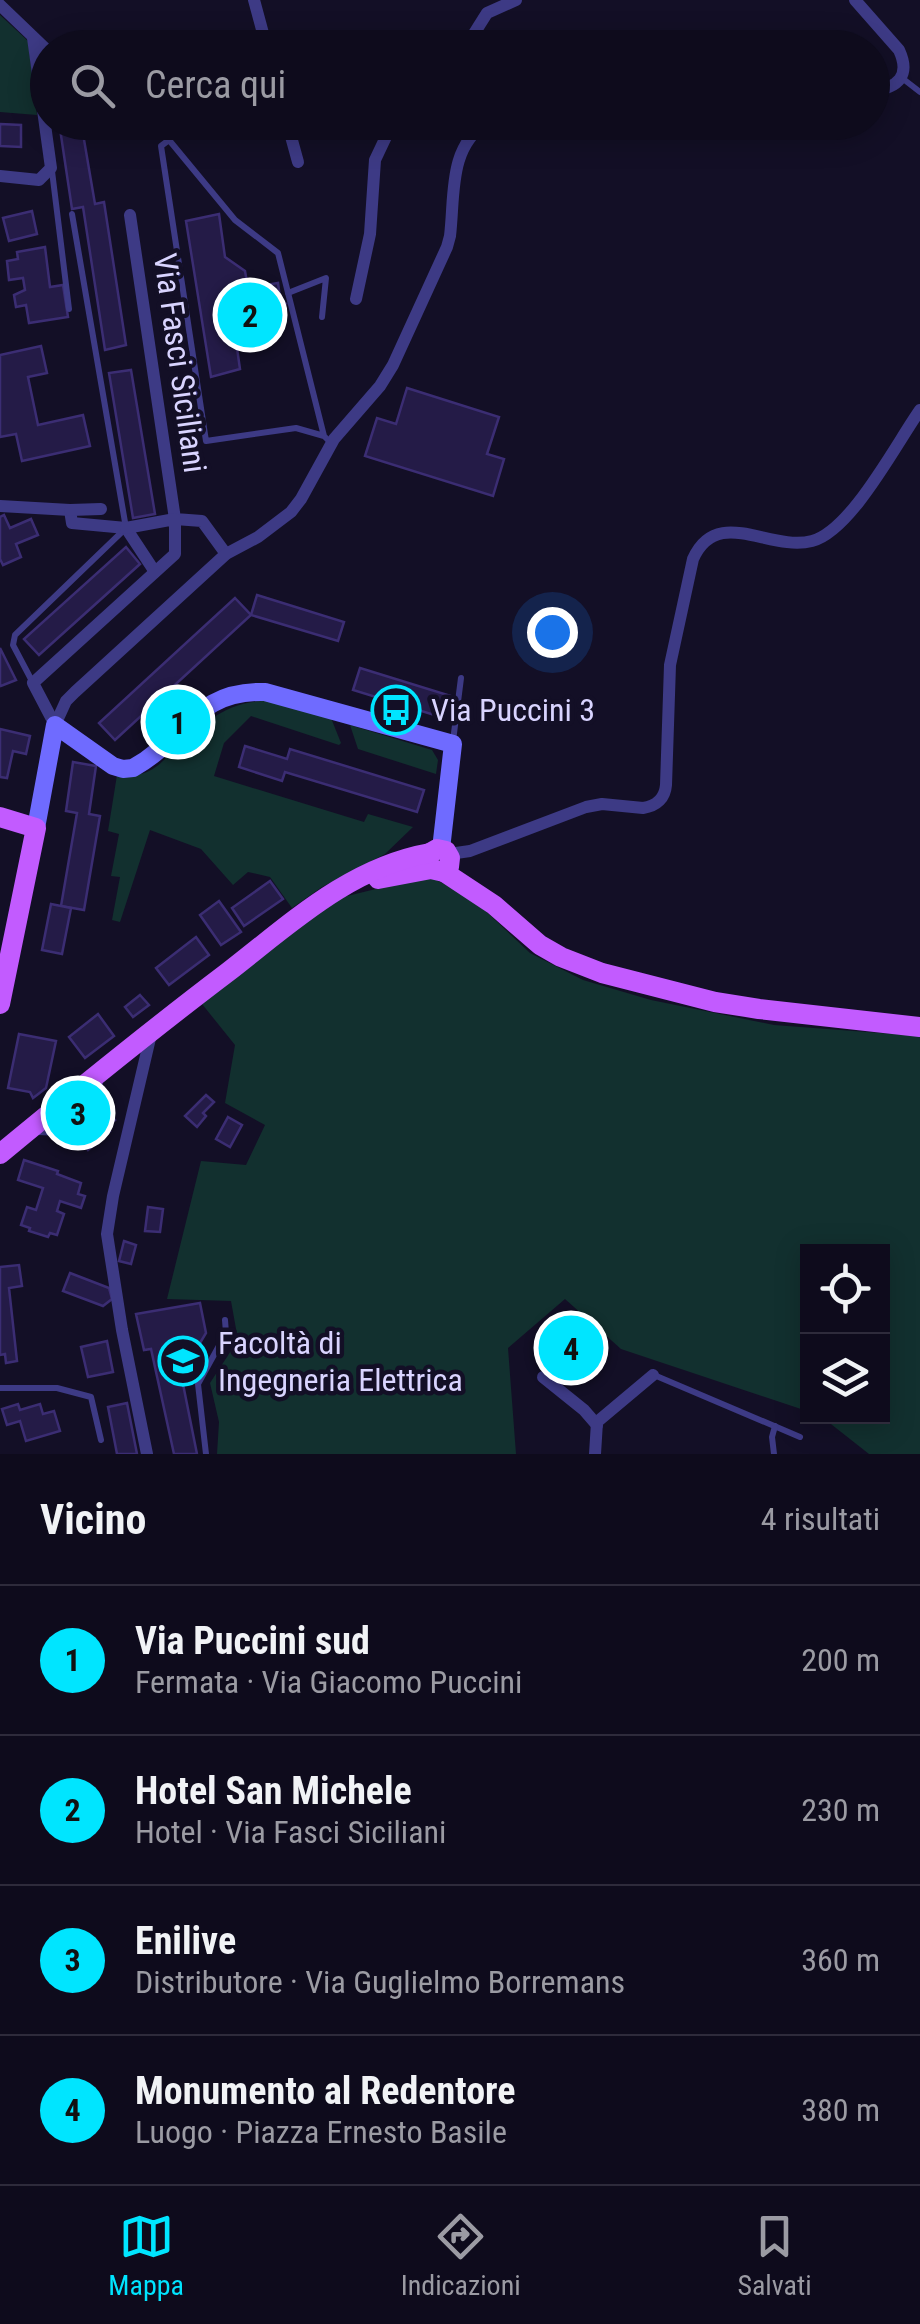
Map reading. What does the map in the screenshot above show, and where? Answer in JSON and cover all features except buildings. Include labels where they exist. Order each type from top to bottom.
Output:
[{"type":"main road","points":[[0,1004],[56,725],[113,766],[133,768],[216,700],[234,694],[266,692],[453,744],[441,859]]},
{"type":"main road","points":[[0,817],[36,828]]},
{"type":"main road","points":[[0,1154],[16,1134],[333,892],[441,859]]},
{"type":"main road","points":[[441,859],[484,888],[494,905],[540,945],[602,973],[759,1010],[920,1027]]},
{"type":"street","points":[[254,0],[262,30]]},
{"type":"street","points":[[476,30],[487,12],[516,0]]},
{"type":"street","points":[[856,0],[882,30]]},
{"type":"street","points":[[0,4],[30,36]]},
{"type":"street","points":[[890,40],[899,50],[904,66],[902,76],[890,87]]},
{"type":"street","points":[[0,176],[39,180],[52,168],[48,140]]},
{"type":"street","points":[[292,140],[298,162]]},
{"type":"street","points":[[356,300],[370,234],[375,160],[384,140]]},
{"type":"street","points":[[56,725],[66,701],[226,554],[258,538],[302,499],[328,440],[394,366],[450,236],[458,157],[467,140]]},
{"type":"street","name":"Via Fasci Siciliani","points":[[33,683],[175,554],[175,519],[130,215]]},
{"type":"street","points":[[441,859],[586,807],[602,804],[644,808],[660,801],[666,785],[670,665],[697,549],[718,533],[798,543],[833,531],[852,511],[920,410]]},
{"type":"street","points":[[0,506],[101,508]]},
{"type":"street","points":[[70,510],[72,523],[126,528],[175,519]]},
{"type":"street","name":"Via Fasci Siciliani","points":[[175,519],[202,521],[226,554]]},
{"type":"street","points":[[126,528],[155,572]]},
{"type":"street","points":[[33,683],[56,725]]},
{"type":"street","points":[[147,1454],[108,1234],[113,1196],[153,1029]]},
{"type":"street","points":[[596,1428],[653,1375]]},
{"type":"street","points":[[543,1377],[584,1410],[596,1428],[595,1454]]},
{"type":"lane","points":[[902,76],[920,92]]},
{"type":"lane","points":[[169,140],[235,220],[278,254],[328,440],[296,428],[206,442],[161,146],[169,140]]},
{"type":"lane","points":[[52,168],[70,308]]},
{"type":"lane","points":[[33,683],[13,644],[14,635],[126,528],[72,214]]},
{"type":"lane","points":[[288,293],[326,278],[322,317]]},
{"type":"lane","points":[[453,744],[461,678]]},
{"type":"lane","points":[[206,1454],[198,1384],[226,1333],[226,1320]]},
{"type":"lane","points":[[653,1375],[800,1437]]},
{"type":"lane","points":[[0,1388],[57,1388],[91,1397],[100,1440]]},
{"type":"lane","points":[[774,1454],[775,1426]]},
{"type":"green space","points":[[0,15],[28,41],[30,114],[0,112]]},
{"type":"green space","points":[[262,701],[331,718],[341,743],[251,716],[224,743],[214,776],[364,822],[368,814],[413,827],[385,854],[322,887],[292,908],[270,877],[248,872],[233,885],[201,849],[150,830],[120,922],[112,920],[120,877],[111,876],[119,834],[108,831],[117,775],[149,771],[213,717],[236,706]]},
{"type":"green space","points":[[350,725],[432,750],[438,760],[436,774],[358,749]]},
{"type":"green space","points":[[429,876],[474,900],[530,953],[583,980],[651,1000],[774,1025],[920,1036],[920,1454],[869,1454],[831,1424],[890,1424],[890,1244],[800,1244],[800,1409],[621,1349],[565,1299],[508,1348],[516,1454],[217,1454],[219,1422],[210,1383],[238,1340],[231,1301],[167,1299],[201,1161],[246,1165],[265,1125],[225,1103],[235,1045],[198,999],[335,899]]},
{"type":"place","name":"Hotel San Michele","points":[[250,315]]},
{"type":"place","name":"Via Puccini 3","points":[[396,710]]},
{"type":"place","name":"Via Puccini sud","points":[[178,722]]},
{"type":"place","name":"Enilive","points":[[78,1113]]},
{"type":"place","name":"Monumento al Redentore","points":[[571,1348]]},
{"type":"place","name":"Facoltà di Ingegneria Elettrica","points":[[183,1361]]}]
